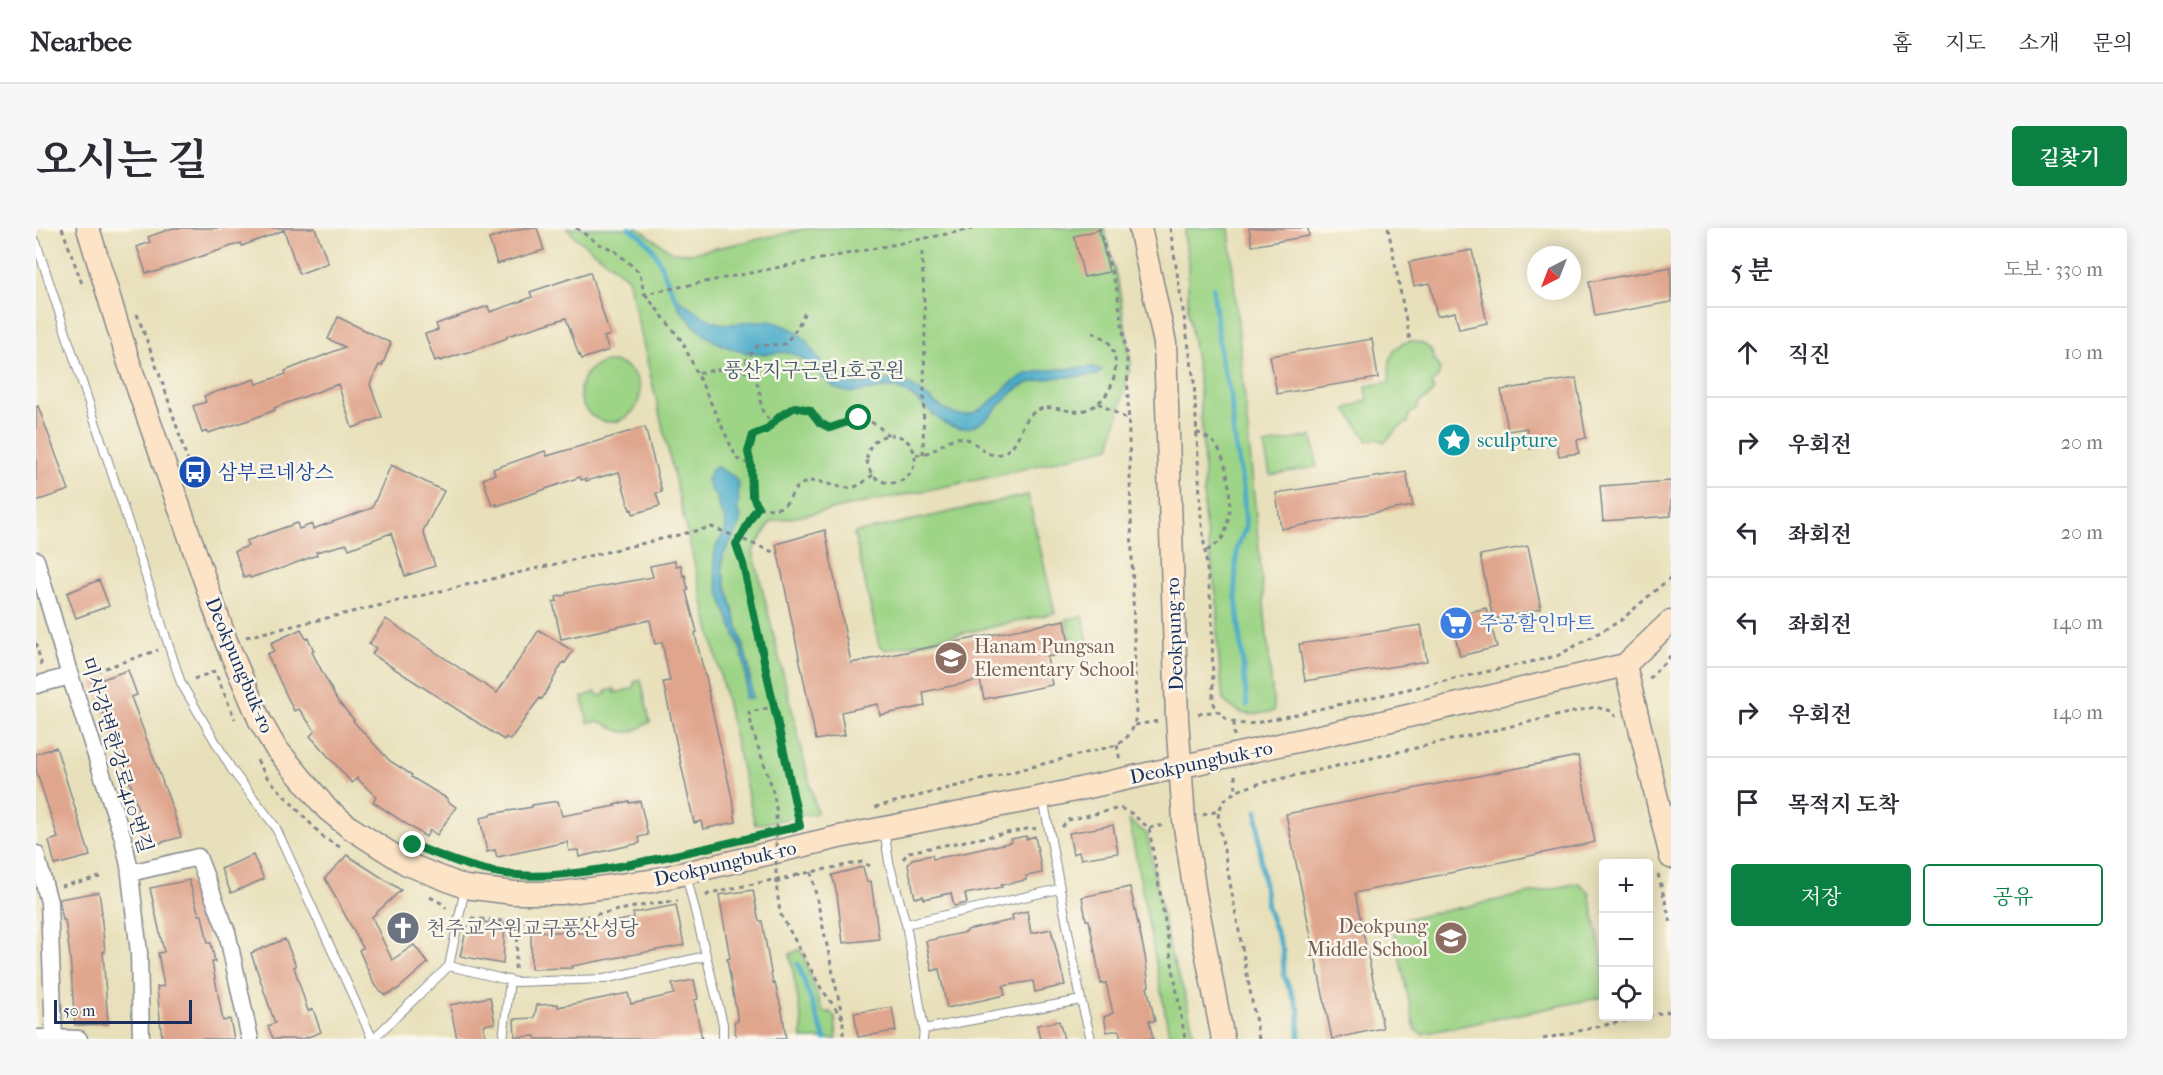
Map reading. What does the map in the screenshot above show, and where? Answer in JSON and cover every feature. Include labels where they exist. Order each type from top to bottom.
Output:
[{"type":"street","name":"Deokpungbuk-ro","points":[[88,228],[129,363],[226,641],[260,721],[275,747],[327,809],[349,827],[407,864],[465,887],[514,893],[561,893],[651,881],[884,828],[1043,797],[1374,724],[1625,665]]},
{"type":"street","name":"Deokpung-ro","points":[[1140,228],[1165,343],[1180,767],[1184,820],[1195,894],[1223,1039]]},
{"type":"street","name":"미사강변한강로410번길","points":[[36,560],[77,676],[123,838],[130,873],[139,953],[141,1039]]},
{"type":"street","points":[[1671,621],[1625,665],[1671,857]]},
{"type":"street","points":[[38,677],[77,676]]},
{"type":"street","points":[[36,854],[49,902],[54,1038]]},
{"type":"street","points":[[130,873],[198,857],[227,932],[250,1039]]},
{"type":"street","points":[[36,1038],[79,1039]]},
{"type":"lane","points":[[36,242],[181,683],[232,770],[275,826],[372,1039],[449,966],[465,887]]},
{"type":"lane","points":[[1043,797],[1059,890],[1091,1039]]},
{"type":"lane","points":[[884,828],[888,862],[906,924],[924,1029],[923,1039]]},
{"type":"lane","points":[[686,873],[723,1024],[723,1039]]},
{"type":"lane","points":[[906,924],[1059,890]]},
{"type":"lane","points":[[449,966],[510,980],[604,979],[706,956]]},
{"type":"lane","points":[[503,1039],[510,980]]},
{"type":"lane","points":[[924,1029],[1081,1000]]},
{"type":"path","points":[[576,228],[599,244],[614,250],[640,273],[644,294],[682,341],[737,459],[751,465]]},
{"type":"path","points":[[644,294],[977,228]]},
{"type":"path","points":[[869,809],[1117,744],[1127,739],[1133,731],[1136,712],[1127,359],[1117,290],[1099,228]]},
{"type":"path","points":[[1170,228],[1194,380],[1205,552],[1212,613],[1213,701],[1216,711],[1225,718],[1234,723],[1244,724],[1557,656],[1620,621],[1671,577]]},
{"type":"path","points":[[1388,228],[1410,341]]},
{"type":"path","points":[[922,252],[923,454]]},
{"type":"path","points":[[135,309],[165,390],[198,495]]},
{"type":"path","points":[[745,372],[747,359],[757,346],[784,344],[797,328],[805,312]]},
{"type":"path","points":[[916,455],[933,450],[947,439],[966,439],[981,451],[993,455],[1004,452],[1017,443],[1027,417],[1039,409],[1052,407],[1067,411],[1084,410],[1098,403],[1109,389],[1116,372],[1114,355],[1107,339],[1092,332]]},
{"type":"path","points":[[698,373],[728,368],[736,368],[745,372],[758,386],[763,415],[773,423]]},
{"type":"path","points":[[1098,403],[1127,419]]},
{"type":"path","points":[[873,475],[858,486],[837,488],[810,480],[799,485],[785,505],[773,511],[758,507],[752,495],[748,452],[753,435],[766,430],[780,416],[795,407],[810,410],[820,423],[830,428],[859,418],[876,423],[888,435],[903,438],[910,443],[916,455],[912,473],[899,483],[883,482],[873,475],[867,465],[869,449],[873,442],[888,435]]},
{"type":"path","points":[[1197,432],[1215,443],[1231,490],[1227,525],[1220,540],[1205,552]]},
{"type":"path","points":[[758,507],[736,544],[743,564],[800,826]]},
{"type":"path","points":[[242,628],[246,637],[712,527],[773,552]]},
{"type":"path","points":[[36,643],[42,666],[38,677]]},
{"type":"path","points":[[77,676],[169,646]]},
{"type":"path","points":[[181,683],[215,671]]},
{"type":"path","points":[[773,707],[749,712],[761,757],[774,790],[776,883],[780,913],[821,988],[843,1019]]},
{"type":"path","points":[[1258,1039],[1218,818],[1218,811],[1229,795],[1258,784],[1595,708],[1612,711]]},
{"type":"path","points":[[1062,826],[1066,821],[1120,808],[1131,813],[1149,828],[1185,1039]]},
{"type":"path","points":[[903,859],[909,852],[1030,829]]},
{"type":"path","points":[[767,834],[778,831]]},
{"type":"path","points":[[704,900],[710,893],[811,872],[862,862],[870,866]]},
{"type":"path","points":[[811,872],[843,1019],[843,1039]]},
{"type":"path","points":[[776,883],[797,875]]},
{"type":"path","points":[[45,887],[100,877]]},
{"type":"path","points":[[467,920],[473,917],[519,923],[567,920],[675,900],[681,904]]},
{"type":"path","points":[[515,971],[519,923]]},
{"type":"path","points":[[1653,1015],[1671,1011]]},
{"type":"path","points":[[1543,1039],[1624,1021]]},
{"type":"green space","name":"풍산지구근린1호공원","points":[[567,228],[638,228],[672,252],[692,253],[810,228],[1104,228],[1119,288],[1131,364],[1110,447],[996,476],[771,522],[753,551],[817,813],[755,825],[628,278],[575,237]]},
{"type":"green space","points":[[1187,228],[1229,228],[1274,711],[1259,714],[1241,713],[1223,700],[1217,638],[1218,608],[1204,515],[1204,465],[1199,381],[1188,310],[1188,261],[1184,234]]},
{"type":"green space","points":[[1410,341],[1423,344],[1432,351],[1434,360],[1440,369],[1439,375],[1432,383],[1434,390],[1429,397],[1419,402],[1417,409],[1409,415],[1408,423],[1399,427],[1385,442],[1376,439],[1368,441],[1346,409],[1368,400],[1366,386],[1390,382],[1391,356],[1403,343]]},
{"type":"green space","points":[[604,362],[616,362],[627,367],[635,375],[640,392],[638,404],[627,417],[616,422],[604,422],[593,417],[585,409],[580,398],[580,386],[585,375],[593,367]]},
{"type":"green space","points":[[1312,436],[1317,467],[1270,475],[1264,445]]},
{"type":"green space","points":[[1028,495],[1055,613],[886,650],[879,645],[854,533]]},
{"type":"green space","points":[[1083,616],[1089,648],[1072,651],[1066,619]]},
{"type":"green space","points":[[641,680],[650,722],[631,732],[622,732],[604,723],[594,721],[588,723],[582,697],[596,692],[598,696],[606,694],[605,691],[615,689],[615,693],[634,688],[634,682]]},
{"type":"green space","points":[[1129,820],[1147,834],[1169,949],[1185,995],[1195,1039],[1170,1039]]},
{"type":"green space","points":[[1579,883],[1589,892],[1599,941],[1599,998],[1422,1034],[1415,1030],[1394,932],[1401,920]]},
{"type":"green space","points":[[801,949],[823,1012],[830,1012],[835,1017],[837,1039],[802,1039],[802,1022],[790,954]]},
{"type":"water","points":[[675,297],[706,318],[719,323],[770,321],[778,323],[802,337],[831,375],[837,379],[851,384],[890,380],[906,383],[954,414],[970,414],[979,410],[1025,375],[1059,369],[1093,367],[1102,370],[1097,375],[1038,380],[1028,383],[1013,392],[980,423],[971,427],[953,427],[901,390],[880,388],[847,392],[839,390],[803,359],[791,353],[755,354],[735,350],[716,342],[693,324],[679,307]]},
{"type":"water","points":[[717,467],[733,476],[739,484],[737,511],[741,516],[738,529],[723,555],[722,570],[749,666],[752,699],[744,698],[745,667],[715,575],[715,551],[726,526],[717,496],[712,492],[707,480],[711,470]]},
{"type":"building","points":[[173,228],[315,228],[328,263],[299,274],[284,230],[242,246],[241,243],[152,273],[146,273],[137,247],[150,242],[148,237]]},
{"type":"building","points":[[523,228],[537,228],[544,250],[497,264],[489,239]]},
{"type":"building","points":[[1249,228],[1308,228],[1309,236],[1252,246]]},
{"type":"building","points":[[1099,230],[1109,272],[1084,277],[1074,236]]},
{"type":"building","points":[[1472,250],[1487,323],[1459,329],[1455,312],[1437,316],[1430,283],[1414,286],[1409,262]]},
{"type":"building","points":[[1671,267],[1671,302],[1595,316],[1589,282]]},
{"type":"building","points":[[590,272],[610,335],[604,337],[609,350],[582,359],[566,318],[507,336],[507,338],[467,353],[435,361],[425,334],[438,330],[436,324],[488,306],[490,312],[532,297],[530,292]]},
{"type":"building","points":[[338,317],[391,343],[382,366],[379,365],[370,384],[382,417],[352,428],[338,384],[249,420],[202,433],[193,406],[206,402],[204,396],[255,379],[257,384],[286,374],[285,371],[345,347],[328,339]]},
{"type":"building","points":[[1372,339],[1378,378],[1277,394],[1270,356]]},
{"type":"building","points":[[1576,378],[1586,438],[1577,440],[1579,453],[1559,456],[1557,444],[1530,449],[1527,428],[1508,431],[1501,390]]},
{"type":"building","points":[[38,406],[69,490],[36,501],[36,407]]},
{"type":"building","points":[[645,427],[662,492],[656,493],[660,506],[633,514],[619,472],[586,481],[586,479],[581,480],[580,477],[497,506],[497,504],[492,505],[483,479],[495,474],[493,469],[545,451],[547,456]]},
{"type":"building","points":[[391,465],[444,491],[423,531],[435,566],[405,576],[391,533],[349,549],[347,544],[316,552],[317,555],[277,570],[244,578],[235,551],[248,546],[246,541],[297,523],[299,529],[312,524],[313,529],[372,508]]},
{"type":"building","points":[[1406,472],[1413,506],[1281,529],[1276,493]]},
{"type":"building","points":[[1671,481],[1671,516],[1603,521],[1600,486]]},
{"type":"building","points":[[825,530],[851,663],[1065,620],[1070,652],[1047,657],[1052,685],[984,699],[980,680],[923,692],[925,706],[880,715],[878,704],[841,712],[845,735],[816,740],[776,544]]},
{"type":"building","points":[[1528,546],[1541,609],[1493,619],[1480,555]]},
{"type":"building","points":[[675,561],[676,566],[681,565],[683,576],[685,575],[688,590],[686,591],[697,632],[695,633],[697,643],[735,811],[736,822],[703,829],[701,821],[694,823],[663,682],[670,681],[662,642],[655,644],[650,620],[561,639],[553,602],[557,601],[556,597],[566,595],[566,593],[653,577],[650,566]]},
{"type":"building","points":[[99,580],[109,606],[76,618],[67,593]]},
{"type":"building","points":[[1486,608],[1497,647],[1460,656],[1450,617]]},
{"type":"building","points":[[386,619],[497,693],[539,630],[573,651],[565,663],[563,662],[542,699],[540,698],[510,740],[506,737],[504,740],[372,654],[376,648],[369,644]]},
{"type":"building","points":[[1421,625],[1427,661],[1305,681],[1299,644]]},
{"type":"building","points":[[301,629],[306,639],[308,638],[314,651],[312,652],[337,700],[353,721],[390,761],[412,775],[411,777],[448,799],[447,801],[456,807],[437,835],[430,830],[426,837],[373,802],[376,797],[357,778],[352,783],[310,736],[315,731],[299,709],[294,711],[267,654],[274,651],[271,643]]},
{"type":"building","points":[[128,670],[137,695],[131,697],[181,837],[145,847],[137,820],[141,819],[133,791],[92,683]]},
{"type":"building","points":[[56,747],[90,856],[55,865],[49,841],[58,838],[36,770],[36,754]]},
{"type":"building","points":[[1578,756],[1595,842],[1355,893],[1383,1028],[1332,1039],[1286,814]]},
{"type":"building","points":[[558,801],[562,816],[615,806],[629,801],[629,803],[640,801],[648,835],[639,837],[640,843],[579,857],[578,850],[569,851],[567,842],[497,857],[495,850],[487,852],[480,818]]},
{"type":"building","points":[[1113,825],[1118,853],[1081,859],[1079,852],[1073,854],[1069,833]]},
{"type":"building","points":[[1026,836],[1026,839],[1035,836],[1042,873],[1026,876],[1026,880],[1001,885],[1002,887],[965,894],[967,903],[954,906],[951,893],[924,899],[923,896],[915,898],[908,865],[912,859],[932,855],[933,859],[964,853],[1012,842],[1011,839]]},
{"type":"building","points":[[253,855],[264,879],[231,893],[221,869]]},
{"type":"building","points":[[347,855],[401,890],[372,917],[392,960],[414,945],[428,963],[398,989],[385,995],[374,984],[359,950],[363,948],[325,878]]},
{"type":"building","points":[[863,867],[867,882],[871,881],[879,939],[843,943],[837,894],[832,875]]},
{"type":"building","points":[[189,880],[199,915],[202,915],[208,943],[211,943],[215,962],[212,962],[223,1021],[230,1019],[234,1039],[162,1039],[157,987],[164,986],[158,953],[164,952],[150,888]]},
{"type":"building","points":[[1130,887],[1145,956],[1149,986],[1147,987],[1155,1021],[1149,1021],[1153,1039],[1121,1039],[1119,1030],[1107,1032],[1104,1017],[1113,1013],[1106,983],[1101,984],[1089,920],[1086,920],[1082,897]]},
{"type":"building","points":[[753,890],[759,921],[762,921],[786,1039],[736,1039],[734,1022],[738,1021],[719,895]]},
{"type":"building","points":[[99,892],[105,952],[103,952],[108,1024],[75,1025],[70,956],[65,920],[63,920],[59,899]]},
{"type":"building","points":[[676,905],[684,945],[572,966],[572,968],[531,969],[531,931],[583,933],[582,928],[634,918],[633,913]]},
{"type":"building","points":[[1027,911],[1031,933],[1051,929],[1065,985],[1035,992],[1033,981],[1003,986],[1005,995],[947,1008],[939,969],[932,971],[926,941],[1013,920],[1012,915]]},
{"type":"building","points":[[482,922],[505,924],[503,964],[460,956],[467,927]]},
{"type":"building","points":[[285,939],[296,966],[294,967],[308,1011],[313,1009],[321,1032],[303,1039],[273,1039],[268,1026],[275,1023],[251,953]]},
{"type":"building","points":[[694,980],[698,999],[694,1000],[702,1039],[515,1037],[514,1019],[534,1018],[537,1005],[558,1004],[558,1007],[628,993],[631,1004],[674,994],[672,984]]},
{"type":"building","points":[[490,997],[495,1023],[483,1025],[486,1039],[457,1039],[450,1005]]},
{"type":"building","points":[[892,1007],[896,1031],[858,1037],[854,1013]]},
{"type":"building","points":[[1059,1021],[1064,1039],[1040,1039],[1037,1025]]},
{"type":"waterway","points":[[629,228],[648,242],[677,300]]},
{"type":"waterway","points":[[1213,288],[1221,360],[1231,397],[1234,438],[1243,487],[1246,528],[1237,547],[1235,586],[1247,705]]},
{"type":"waterway","points":[[1257,811],[1267,907],[1283,951],[1284,976],[1299,1010],[1299,1039]]},
{"type":"waterway","points":[[798,964],[825,1039]]},
{"type":"place","name":"sculpture","points":[[1454,440]]},
{"type":"place","name":"삼부르네상스","points":[[195,472]]},
{"type":"place","name":"주공할인마트","points":[[1456,623]]},
{"type":"place","name":"Hanam Pungsan Elementary School","points":[[951,658]]},
{"type":"place","name":"천주교수원교구풍산성당","points":[[403,928]]},
{"type":"place","name":"Deokpung Middle School","points":[[1451,938]]},
{"type":"route","points":[[413,845],[473,867],[500,873],[534,876],[594,871],[670,857],[800,826],[743,564],[736,544],[758,507],[752,495],[748,452],[753,435],[766,430],[780,416],[795,407],[810,410],[820,423],[830,428],[859,418]]}]
